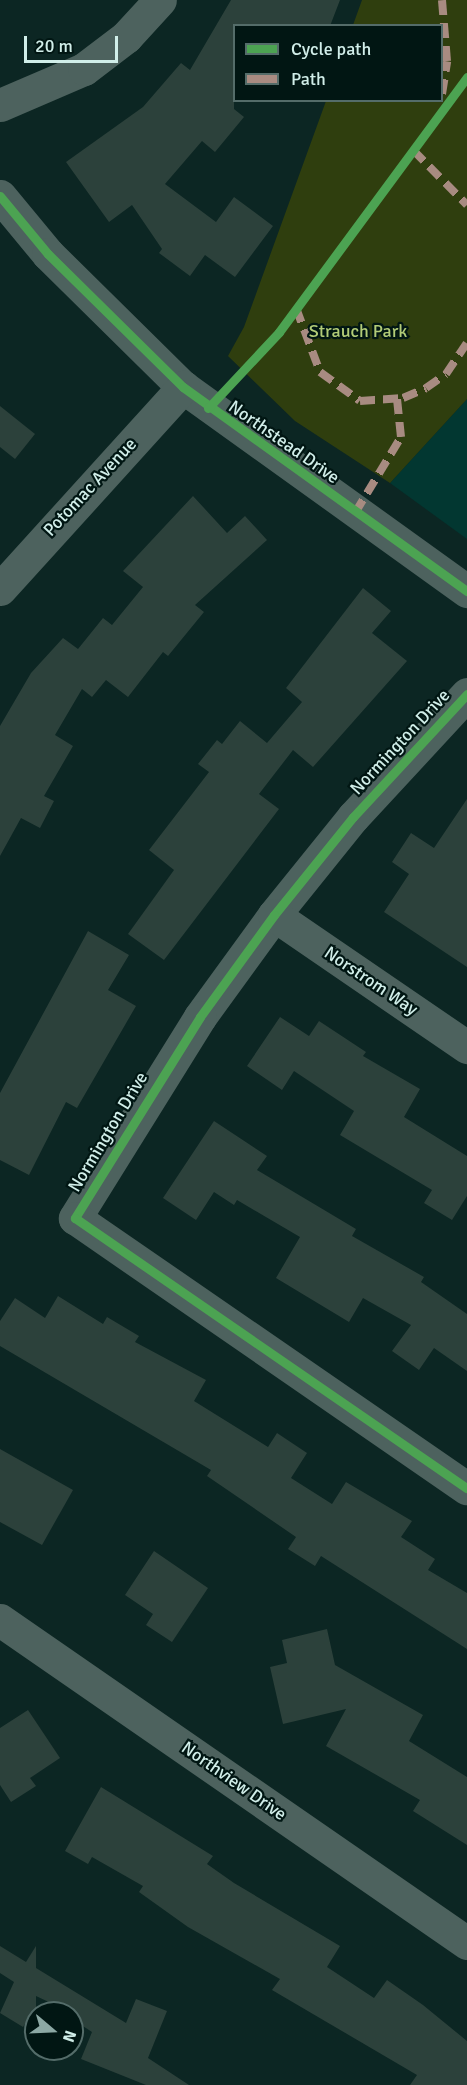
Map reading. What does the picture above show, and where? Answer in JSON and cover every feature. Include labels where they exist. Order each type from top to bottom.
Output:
[{"type":"street","points":[[0,105],[84,69],[126,37],[160,0]]},
{"type":"street","name":"Northstead Drive","points":[[0,196],[48,254],[183,387],[467,591]]},
{"type":"street","name":"Potomac Avenue","points":[[0,589],[183,387]]},
{"type":"street","name":"Normington Drive","points":[[467,694],[353,818],[274,915],[200,1017],[75,1218],[467,1488]]},
{"type":"street","name":"Norstrom Way","points":[[274,915],[467,1047]]},
{"type":"street","name":"Northview Drive","points":[[0,1620],[467,1942]]},
{"type":"shaded area","points":[[467,399],[467,539],[390,483]]},
{"type":"green space","name":"Strauch Park","points":[[362,0],[467,0],[467,399],[390,483],[295,421],[228,356],[244,327],[326,102],[443,102],[443,24],[353,24]]},
{"type":"building","points":[[231,0],[340,0],[331,24],[233,24],[233,102],[234,109],[244,117],[215,152],[202,141],[165,184],[216,222],[234,197],[273,226],[235,277],[205,255],[190,276],[159,253],[162,249],[132,205],[109,222],[66,162],[143,107],[181,63],[190,70]]},
{"type":"building","points":[[0,406],[35,434],[15,459],[0,447]]},
{"type":"building","points":[[193,496],[227,533],[245,516],[267,540],[195,605],[204,612],[168,656],[163,652],[128,697],[106,680],[92,697],[82,689],[55,735],[73,746],[44,796],[54,801],[40,828],[21,818],[0,856],[0,726],[31,673],[63,638],[78,649],[103,618],[112,625],[143,587],[123,571]]},
{"type":"building","points":[[363,588],[391,611],[372,633],[407,661],[313,767],[293,750],[259,794],[279,809],[164,960],[128,934],[174,870],[149,850],[209,772],[198,764],[217,740],[222,744],[240,721],[267,743],[302,702],[286,688]]},
{"type":"building","points":[[467,799],[467,967],[384,912],[409,874],[392,862],[411,833],[434,848]]},
{"type":"building","points":[[88,931],[129,955],[108,990],[136,1006],[77,1108],[66,1102],[29,1175],[0,1160],[0,1093]]},
{"type":"building","points":[[280,1017],[309,1036],[319,1021],[366,1052],[363,1056],[420,1089],[404,1117],[467,1156],[467,1196],[452,1220],[424,1203],[432,1190],[340,1135],[354,1111],[294,1071],[282,1090],[247,1066]]},
{"type":"building","points":[[214,1121],[267,1156],[257,1170],[356,1229],[352,1236],[424,1277],[421,1282],[467,1314],[467,1371],[434,1348],[419,1370],[392,1351],[411,1325],[363,1298],[349,1322],[276,1278],[300,1237],[237,1200],[234,1205],[214,1192],[196,1220],[163,1198]]},
{"type":"building","points":[[58,1296],[103,1324],[107,1317],[139,1336],[135,1342],[206,1380],[194,1401],[268,1447],[277,1433],[307,1453],[291,1478],[332,1504],[346,1482],[412,1521],[401,1537],[435,1559],[428,1570],[467,1593],[467,1649],[321,1556],[315,1566],[288,1549],[296,1537],[207,1476],[211,1470],[0,1346],[0,1321],[15,1298],[45,1318]]},
{"type":"building","points":[[0,1449],[73,1490],[42,1545],[0,1522]]},
{"type":"building","points":[[154,1551],[208,1588],[172,1642],[146,1625],[153,1614],[125,1595]]},
{"type":"building","points":[[327,1629],[335,1665],[423,1715],[409,1741],[467,1777],[467,1845],[413,1811],[420,1800],[326,1746],[346,1709],[283,1724],[270,1667],[287,1663],[282,1640]]},
{"type":"building","points":[[28,1710],[60,1758],[30,1778],[36,1786],[11,1802],[0,1785],[0,1728]]},
{"type":"building","points":[[101,1787],[213,1856],[207,1864],[234,1883],[340,1946],[327,1967],[374,1998],[387,1980],[423,2005],[467,2041],[467,2085],[410,2085],[417,2075],[272,1990],[280,1979],[188,1927],[139,1892],[143,1886],[92,1857],[88,1864],[65,1851]]},
{"type":"building","points":[[0,1946],[26,1962],[36,1946],[36,1968],[126,2023],[136,1999],[167,2011],[148,2058],[189,2085],[146,2085],[84,2060],[84,2052],[92,2032],[84,2027],[84,2001],[47,2001],[36,1996],[36,2001],[24,2001],[23,2027],[0,2013],[14,1982],[0,1973]]},
{"type":"marked path","points":[[442,0],[447,61],[443,87]]},
{"type":"marked path","points":[[413,150],[467,205]]},
{"type":"marked path","points":[[296,308],[320,372],[360,401],[403,398],[426,388],[446,374],[467,343]]},
{"type":"marked path","points":[[355,513],[401,437],[397,398]]},
{"type":"cycle path","points":[[208,408],[279,332],[467,77]]},
{"type":"cycle path","points":[[0,196],[48,254],[183,387],[467,591]]},
{"type":"cycle path","points":[[467,694],[353,817],[274,915],[200,1017],[75,1218],[467,1488]]}]
